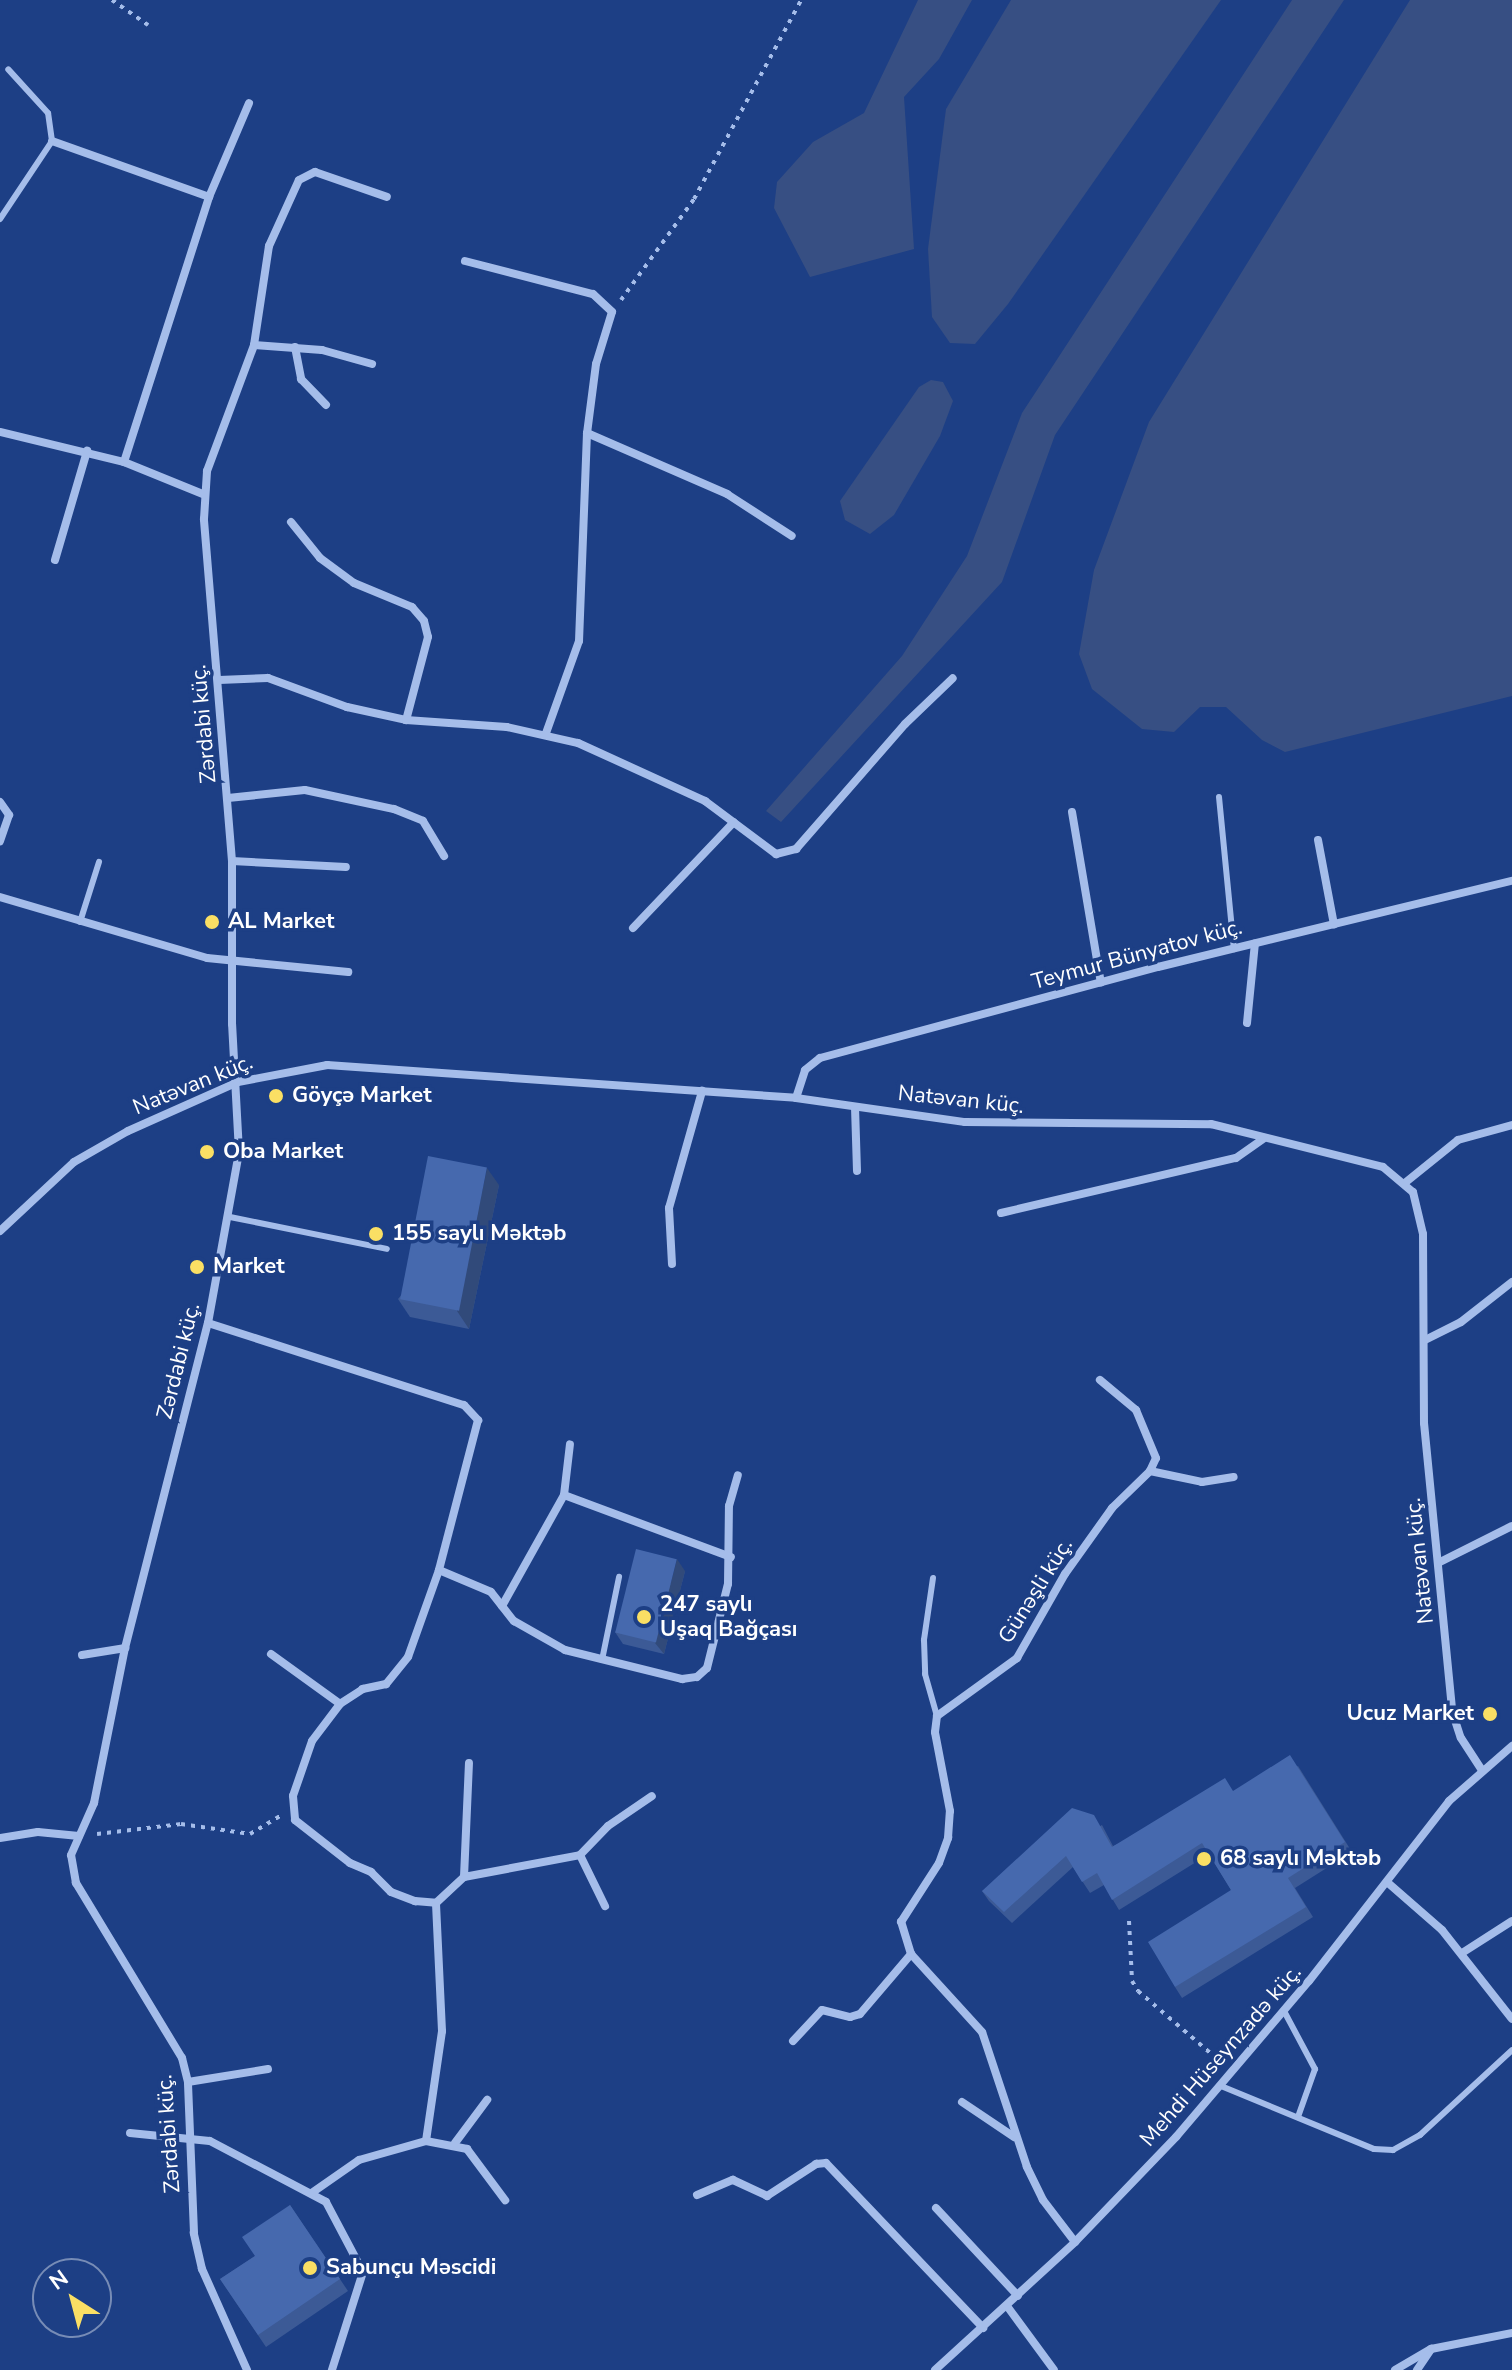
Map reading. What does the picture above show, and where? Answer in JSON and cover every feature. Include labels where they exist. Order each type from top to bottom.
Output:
[{"type":"street","points":[[124,462],[209,197],[249,103]]},
{"type":"street","points":[[52,141],[209,197]]},
{"type":"street","name":"Zərdabi küç.","points":[[247,2370],[202,2269],[194,2233],[188,2082],[167,2030],[76,1883],[71,1855],[94,1803],[125,1648],[208,1323],[230,1217],[240,1140],[232,1024],[232,861],[203,494],[214,448],[254,345],[269,246],[305,172],[387,197]]},
{"type":"street","points":[[465,261],[593,294],[612,312],[596,364],[587,433],[579,641],[546,733]]},
{"type":"street","points":[[254,345],[295,347],[372,364]]},
{"type":"street","points":[[295,347],[301,379],[326,405]]},
{"type":"street","points":[[0,432],[124,462],[203,494]]},
{"type":"street","points":[[587,433],[727,494],[792,536]]},
{"type":"street","points":[[55,560],[87,451]]},
{"type":"street","points":[[291,522],[320,558],[354,583],[412,607],[424,621],[428,637],[406,720]]},
{"type":"street","points":[[219,680],[268,678],[347,707],[406,720],[546,733],[666,780],[734,822],[776,854],[796,849],[905,724],[953,678]]},
{"type":"street","points":[[228,798],[305,790],[394,809],[423,821],[444,856]]},
{"type":"street","points":[[0,802],[9,815],[0,841]]},
{"type":"street","points":[[1072,812],[1101,983]]},
{"type":"street","points":[[633,928],[734,822]]},
{"type":"street","points":[[1318,840],[1334,925]]},
{"type":"street","points":[[232,861],[346,867]]},
{"type":"street","name":"Teymur Bünyatov küç.","points":[[796,1098],[805,1070],[820,1058],[1255,943],[1512,881]]},
{"type":"street","points":[[0,897],[234,963],[348,972]]},
{"type":"street","points":[[1247,1023],[1255,943]]},
{"type":"street","name":"Natəvan küç.","points":[[0,1231],[84,1156],[175,1107],[238,1082],[327,1065],[796,1098],[1026,1126],[1087,1119],[1199,1123],[1383,1167],[1406,1182],[1417,1204],[1424,1246],[1424,1423],[1440,1562],[1452,1711],[1461,1738],[1481,1769]]},
{"type":"street","points":[[672,1264],[669,1208],[702,1091]]},
{"type":"street","points":[[855,1107],[857,1171]]},
{"type":"street","points":[[1406,1182],[1458,1140],[1512,1125]]},
{"type":"street","points":[[1001,1213],[1236,1158],[1263,1139]]},
{"type":"street","points":[[1425,1340],[1461,1322],[1512,1282]]},
{"type":"street","points":[[208,1323],[329,1358],[474,1411],[477,1432],[439,1570],[400,1672],[340,1704],[312,1741],[290,1809],[295,1820],[350,1863],[371,1872],[391,1892],[436,1903]]},
{"type":"street","points":[[1100,1380],[1145,1425],[1156,1458],[1150,1471],[1202,1482],[1234,1477]]},
{"type":"street","points":[[502,1606],[564,1495],[570,1444]]},
{"type":"street","name":"Günəşli küç.","points":[[937,1716],[1017,1658],[1112,1508],[1150,1471]]},
{"type":"street","points":[[439,1570],[491,1592],[535,1635],[602,1660],[682,1679],[697,1677],[707,1668],[731,1557],[729,1506],[738,1475]]},
{"type":"street","points":[[564,1495],[731,1557]]},
{"type":"street","points":[[1440,1562],[1512,1526]]},
{"type":"street","points":[[82,1655],[125,1648]]},
{"type":"street","points":[[271,1654],[340,1704]]},
{"type":"street","points":[[937,1716],[935,1732],[950,1811],[948,1838],[939,1863],[901,1922],[911,1954],[982,2032],[1015,2138],[1043,2200],[1075,2242]]},
{"type":"street","name":"Mehdi Hüseynzadə küç.","points":[[935,2370],[1075,2242],[1221,2086],[1481,1769],[1512,1746]]},
{"type":"street","points":[[464,1877],[469,1763]]},
{"type":"street","points":[[426,2141],[442,2031],[436,1903],[464,1877],[580,1855],[608,1826],[652,1796]]},
{"type":"street","points":[[0,1838],[38,1832],[79,1836]]},
{"type":"street","points":[[580,1855],[605,1906]]},
{"type":"street","points":[[1387,1882],[1462,1953],[1512,2019]]},
{"type":"street","points":[[1462,1953],[1512,1921]]},
{"type":"street","points":[[793,2041],[822,2010],[850,2017],[860,2014],[911,1954]]},
{"type":"street","points":[[188,2082],[268,2069]]},
{"type":"street","points":[[455,2143],[487,2100]]},
{"type":"street","points":[[962,2102],[1015,2138]]},
{"type":"street","points":[[130,2133],[190,2139],[227,2148],[313,2192],[337,2216],[363,2272],[332,2370]]},
{"type":"street","points":[[313,2192],[359,2160],[426,2141],[455,2143],[482,2163],[505,2200]]},
{"type":"street","points":[[697,2195],[733,2180],[767,2196],[779,2193],[816,2164],[826,2163],[983,2328]]},
{"type":"street","points":[[936,2208],[1018,2296]]},
{"type":"street","points":[[1007,2306],[1054,2370]]},
{"type":"street","points":[[1395,2370],[1431,2349],[1512,2333]]},
{"type":"street","points":[[1417,2370],[1431,2349]]},
{"type":"lane","points":[[0,219],[52,141],[48,113],[8,69]]},
{"type":"lane","points":[[1219,797],[1234,949]]},
{"type":"lane","points":[[80,922],[99,862]]},
{"type":"lane","points":[[230,1217],[387,1249]]},
{"type":"lane","points":[[602,1660],[619,1577]]},
{"type":"lane","points":[[933,1578],[924,1640],[925,1674],[937,1716]]},
{"type":"lane","points":[[1284,2011],[1315,2069],[1298,2117]]},
{"type":"lane","points":[[1221,2086],[1374,2149],[1393,2150],[1420,2135],[1512,2050]]},
{"type":"path","points":[[112,0],[148,25]]},
{"type":"path","points":[[612,312],[694,199],[801,0]]},
{"type":"path","points":[[79,1836],[181,1824],[250,1834],[290,1809]]},
{"type":"path","points":[[1129,1921],[1132,1981],[1138,1991],[1233,2073]]},
{"type":"water","points":[[918,0],[972,0],[939,59],[904,97],[914,249],[810,277],[774,208],[777,182],[813,142],[864,113]]},
{"type":"water","points":[[1011,0],[1221,0],[1008,304],[975,344],[950,343],[932,317],[928,249],[946,109]]},
{"type":"water","points":[[1292,0],[1344,0],[1055,435],[1002,582],[781,822],[766,811],[902,656],[967,556],[1022,413]]},
{"type":"water","points":[[1410,0],[1512,0],[1512,696],[1285,752],[1262,740],[1226,707],[1200,707],[1174,732],[1142,729],[1092,689],[1079,654],[1094,570],[1149,422]]},
{"type":"water","points":[[931,380],[943,382],[953,401],[940,436],[894,515],[870,534],[845,520],[840,501],[919,387]]},
{"type":"building","points":[[428,1156],[487,1167],[459,1311],[400,1299]]},
{"type":"building","points":[[636,1549],[677,1559],[656,1643],[615,1632]]},
{"type":"building","points":[[1290,1755],[1345,1842],[1288,1878],[1306,1907],[1175,1987],[1148,1942],[1231,1890],[1202,1843],[1112,1900],[1097,1873],[1082,1882],[1066,1856],[1004,1912],[982,1891],[1072,1808],[1094,1815],[1112,1847],[1225,1778],[1233,1791]]},
{"type":"building","points":[[290,2205],[340,2279],[258,2335],[220,2279],[255,2256],[242,2237]]},
{"type":"place","name":"AL Market","points":[[212,922]]},
{"type":"place","name":"Göyçə Market","points":[[276,1096]]},
{"type":"place","name":"Oba Market","points":[[207,1152]]},
{"type":"place","name":"155 saylı Məktəb","points":[[376,1234]]},
{"type":"place","name":"Market","points":[[197,1267]]},
{"type":"place","name":"247 saylı Uşaq Bağçası","points":[[644,1617]]},
{"type":"place","name":"Ucuz Market","points":[[1490,1714]]},
{"type":"place","name":"68 saylı Məktəb","points":[[1204,1859]]},
{"type":"place","name":"Sabunçu Məscidi","points":[[310,2268]]}]
